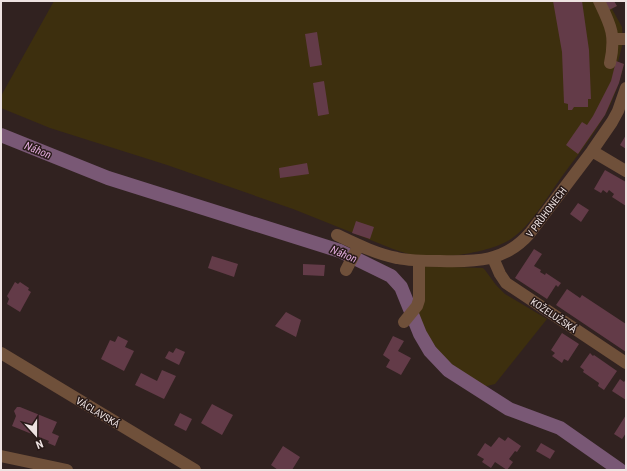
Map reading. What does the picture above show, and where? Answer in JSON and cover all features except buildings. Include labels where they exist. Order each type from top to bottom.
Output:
[{"type":"street","points":[[599,1],[614,39],[614,48],[610,64]]},
{"type":"street","points":[[614,39],[626,38]]},
{"type":"street","name":"V PRŮHONECH","points":[[337,235],[357,248],[397,258],[419,261],[461,262],[493,258],[509,251],[522,242],[592,151],[618,112],[626,88]]},
{"type":"street","points":[[592,151],[626,171]]},
{"type":"street","points":[[346,270],[357,248]]},
{"type":"street","name":"KOŽELUŽSKÁ","points":[[493,258],[506,283],[626,363]]},
{"type":"street","points":[[404,322],[417,306],[420,296],[419,261]]},
{"type":"street","name":"VÁCLAVSKÁ","points":[[1,353],[195,470]]},
{"type":"street","points":[[1,456],[67,470]]},
{"type":"shaded area","points":[[54,1],[614,1],[617,6],[612,9],[622,27],[623,42],[618,62],[624,64],[614,96],[600,123],[526,226],[511,239],[492,248],[467,254],[430,257],[420,256],[393,249],[293,209],[167,165],[50,128],[1,108],[1,96]]},
{"type":"shaded area","points":[[424,266],[483,268],[505,294],[547,319],[495,384],[483,387],[452,367],[432,346],[417,313]]},
{"type":"waterway","name":"Náhon","points":[[1,135],[108,178],[340,251],[391,276],[401,287],[420,334],[430,351],[448,370],[509,409],[560,428],[620,470]]}]
